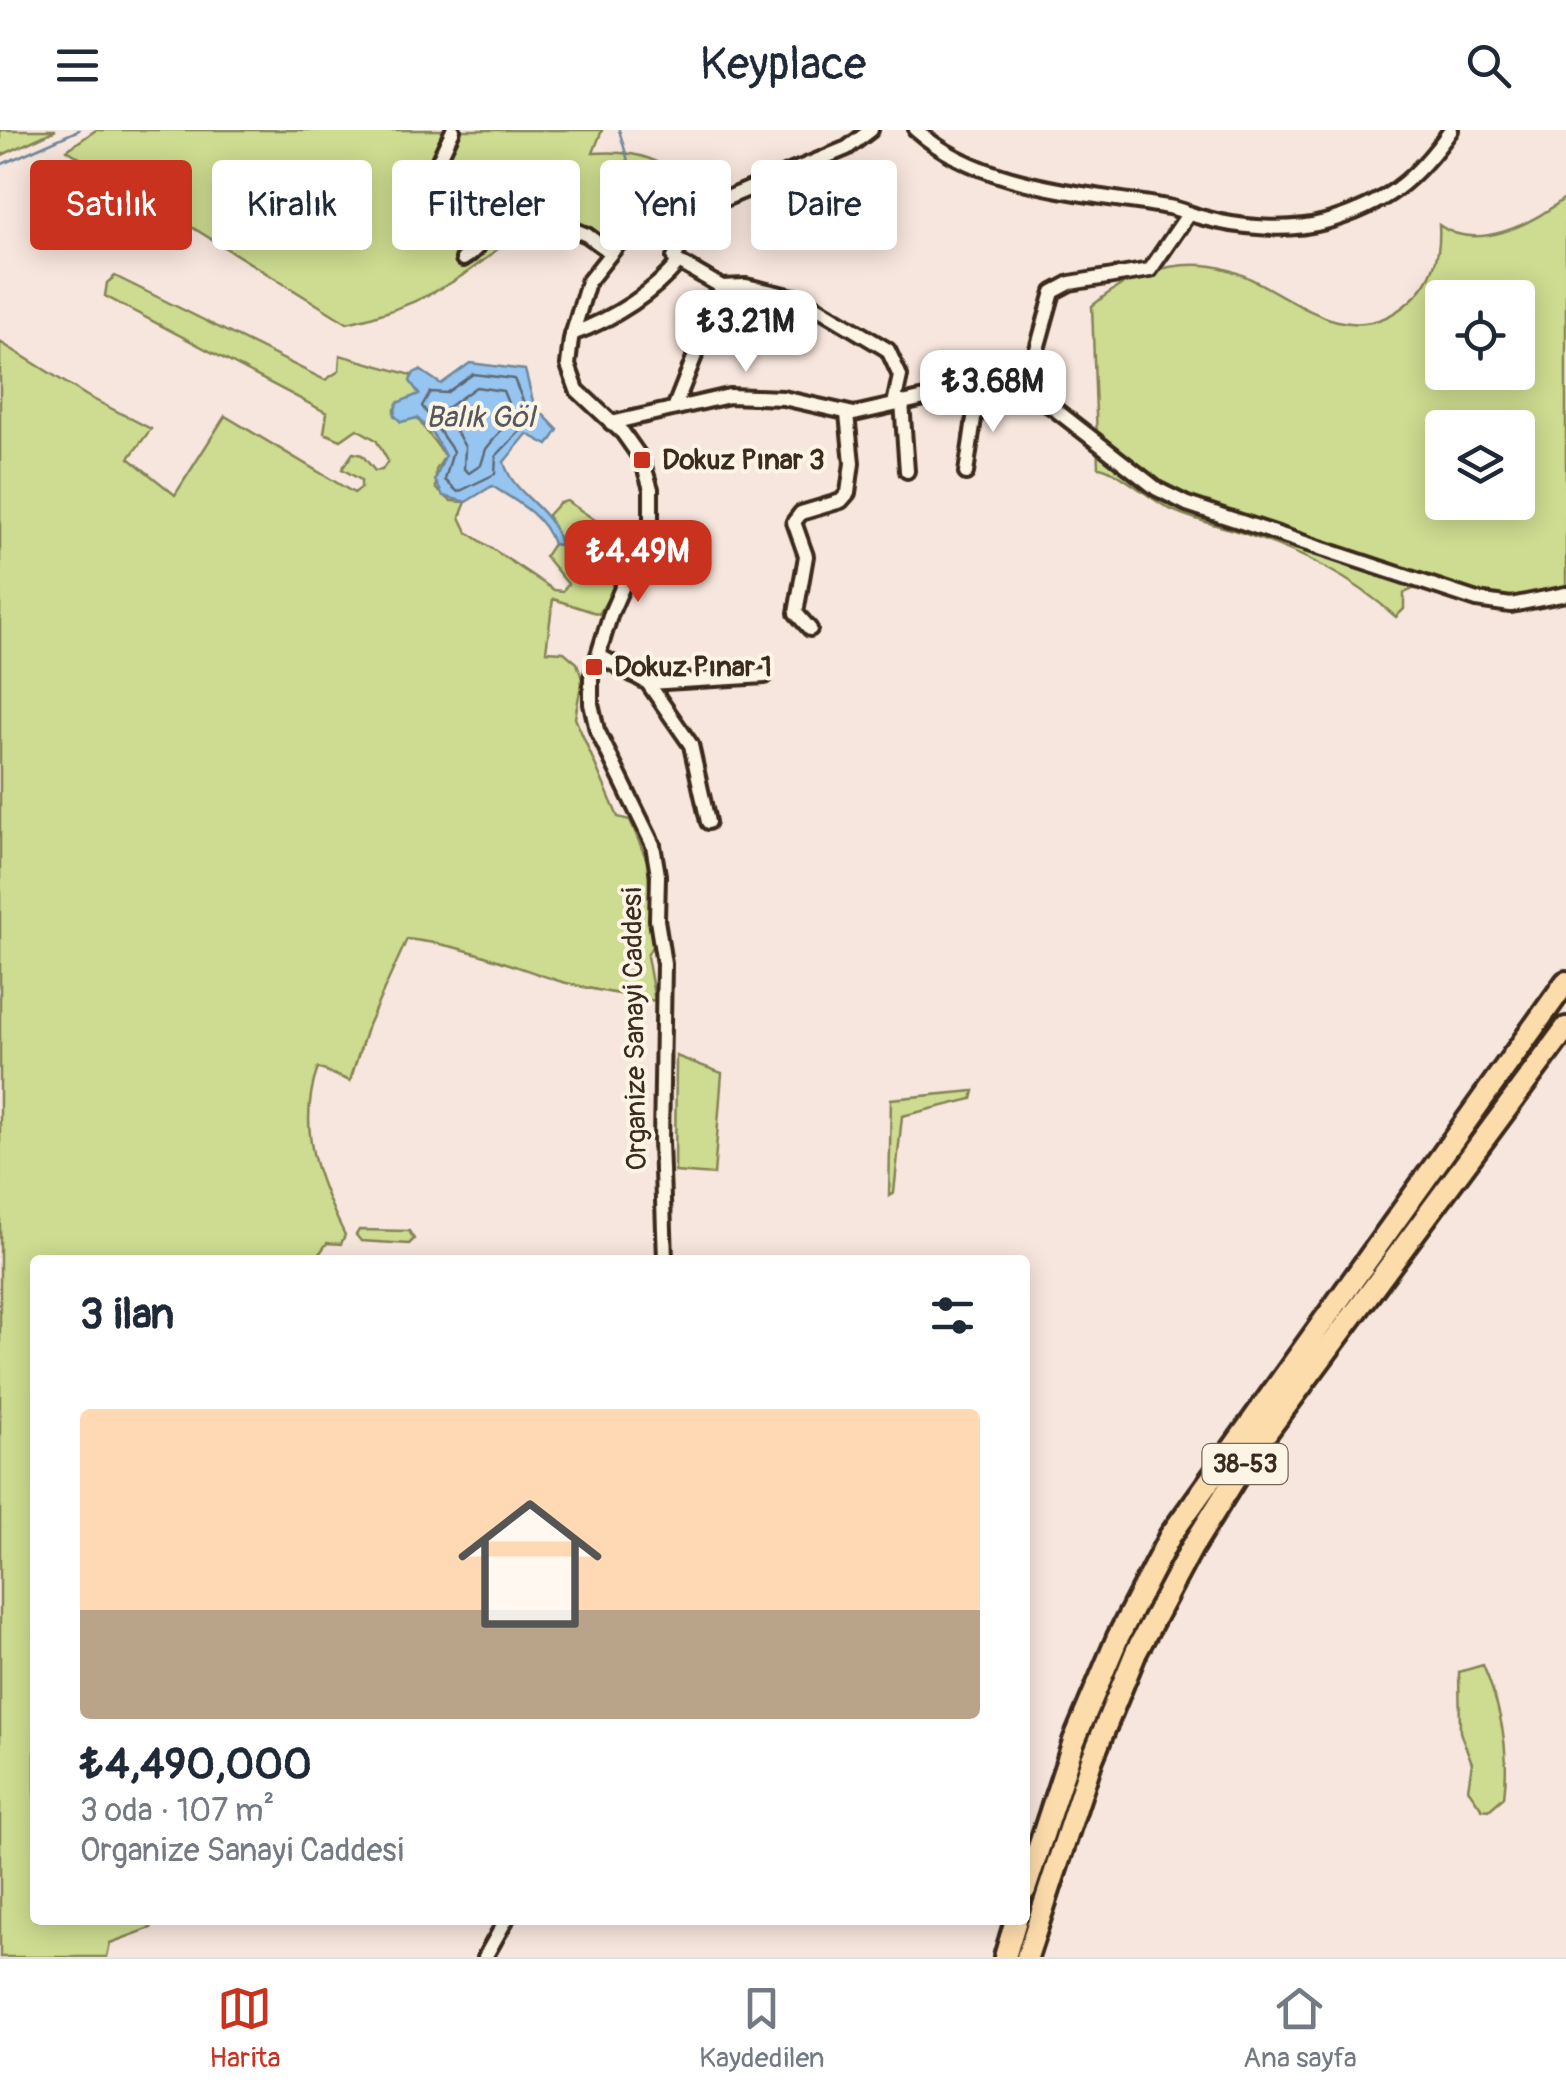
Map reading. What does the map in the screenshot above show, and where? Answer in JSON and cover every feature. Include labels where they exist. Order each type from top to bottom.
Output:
[{"type":"highway","name":"38-53","points":[[1030,1875],[1074,1742],[1118,1638],[1170,1536],[1566,982]]},
{"type":"highway","name":"38-53","points":[[1027,1957],[1092,1759],[1136,1652],[1191,1549],[1261,1440],[1566,1028]]},
{"type":"highway","points":[[1005,1957],[1015,1925]]},
{"type":"street","points":[[439,160],[453,130]]},
{"type":"street","name":"Organize Sanayi Caddesi","points":[[731,194],[846,148],[871,130]]},
{"type":"street","points":[[916,130],[942,153],[973,167],[1067,191],[1245,225],[1325,222],[1388,198],[1410,183],[1451,130]]},
{"type":"street","points":[[1025,392],[1053,292],[1070,282],[1150,270],[1190,213]]},
{"type":"street","points":[[580,232],[610,252]]},
{"type":"street","points":[[463,260],[475,250]]},
{"type":"street","points":[[678,250],[674,258],[722,288],[746,286],[804,299],[888,350],[900,376],[898,403],[908,471]]},
{"type":"street","name":"Organize Sanayi Caddesi","points":[[610,252],[588,282],[572,334],[571,378],[587,403],[612,423],[642,460],[651,488],[650,522],[591,678],[597,730],[652,845],[658,875],[657,920],[664,964],[661,1142],[665,1255]]},
{"type":"street","points":[[572,334],[615,318],[630,301],[661,284],[679,262]]},
{"type":"street","points":[[675,406],[722,288]]},
{"type":"street","points":[[966,473],[978,391]]},
{"type":"street","points":[[612,423],[729,396],[783,398],[847,414],[978,391],[1025,392],[1052,407],[1157,489],[1187,504],[1477,600],[1511,605],[1566,594]]},
{"type":"street","points":[[810,629],[796,613],[806,556],[794,522],[801,513],[841,501],[848,493],[852,463],[847,414]]},
{"type":"street","points":[[598,655],[648,683],[694,754],[708,822]]},
{"type":"street","points":[[648,683],[765,676]]},
{"type":"street","points":[[486,1957],[503,1925]]},
{"type":"green space","points":[[0,130],[56,130],[0,156]]},
{"type":"green space","points":[[96,130],[602,130],[593,153],[623,153],[651,160],[600,160],[600,236],[580,226],[580,160],[392,160],[392,250],[496,250],[429,295],[347,323],[229,250],[372,250],[372,160],[212,160],[212,240],[192,227],[192,160],[83,160],[67,150]]},
{"type":"green space","points":[[1566,197],[1566,602],[1523,610],[1489,609],[1415,588],[1404,593],[1404,609],[1396,617],[1361,589],[1305,557],[1170,509],[1113,472],[1098,467],[1092,306],[1118,287],[1163,268],[1212,266],[1237,273],[1310,311],[1359,324],[1384,318],[1410,301],[1425,285],[1425,390],[1535,390],[1535,280],[1427,280],[1439,246],[1439,225],[1454,233],[1487,235],[1538,216]]},
{"type":"green space","points":[[115,276],[325,380],[339,371],[340,355],[412,375],[410,381],[420,394],[394,409],[394,415],[401,421],[417,418],[445,456],[436,470],[436,489],[451,501],[466,502],[460,517],[467,532],[554,590],[563,591],[568,584],[545,556],[553,544],[559,545],[548,515],[559,503],[567,501],[626,541],[628,563],[599,614],[553,599],[546,651],[564,652],[577,663],[582,679],[575,718],[618,817],[630,820],[648,863],[652,946],[647,956],[655,1001],[568,983],[465,950],[407,939],[368,1025],[350,1081],[318,1068],[312,1090],[309,1112],[313,1154],[345,1235],[341,1244],[327,1243],[319,1255],[30,1255],[30,1925],[152,1925],[110,1943],[107,1957],[0,1957],[0,342],[87,396],[151,429],[129,458],[175,495],[225,416],[354,493],[361,488],[361,480],[342,469],[353,453],[362,455],[375,471],[382,470],[388,461],[376,440],[357,429],[341,440],[324,433],[327,413],[105,296],[107,283]]},
{"type":"green space","points":[[676,1056],[722,1073],[714,1175],[675,1172]]},
{"type":"green space","points":[[974,1091],[972,1099],[902,1116],[894,1193],[889,1196],[891,1099]]},
{"type":"green space","points":[[359,1230],[409,1231],[414,1239],[409,1244],[361,1241],[356,1235]]},
{"type":"green space","points":[[1483,1665],[1499,1713],[1506,1763],[1504,1797],[1489,1810],[1482,1809],[1468,1789],[1472,1763],[1460,1732],[1459,1672]]},
{"type":"water","name":"Balık Göl","points":[[470,363],[525,370],[534,405],[558,430],[548,445],[527,434],[504,462],[516,484],[550,520],[560,545],[553,544],[543,525],[528,510],[492,486],[466,502],[443,496],[435,480],[445,456],[433,434],[417,418],[401,422],[394,415],[397,403],[419,394],[410,381],[414,373],[420,370],[441,384]]},
{"type":"waterway","points":[[0,165],[79,130]]},
{"type":"waterway","points":[[619,130],[628,160]]},
{"type":"place","name":"Dokuz Pınar 3","points":[[642,460]]},
{"type":"place","name":"Dokuz Pınar 1","points":[[594,667]]}]
